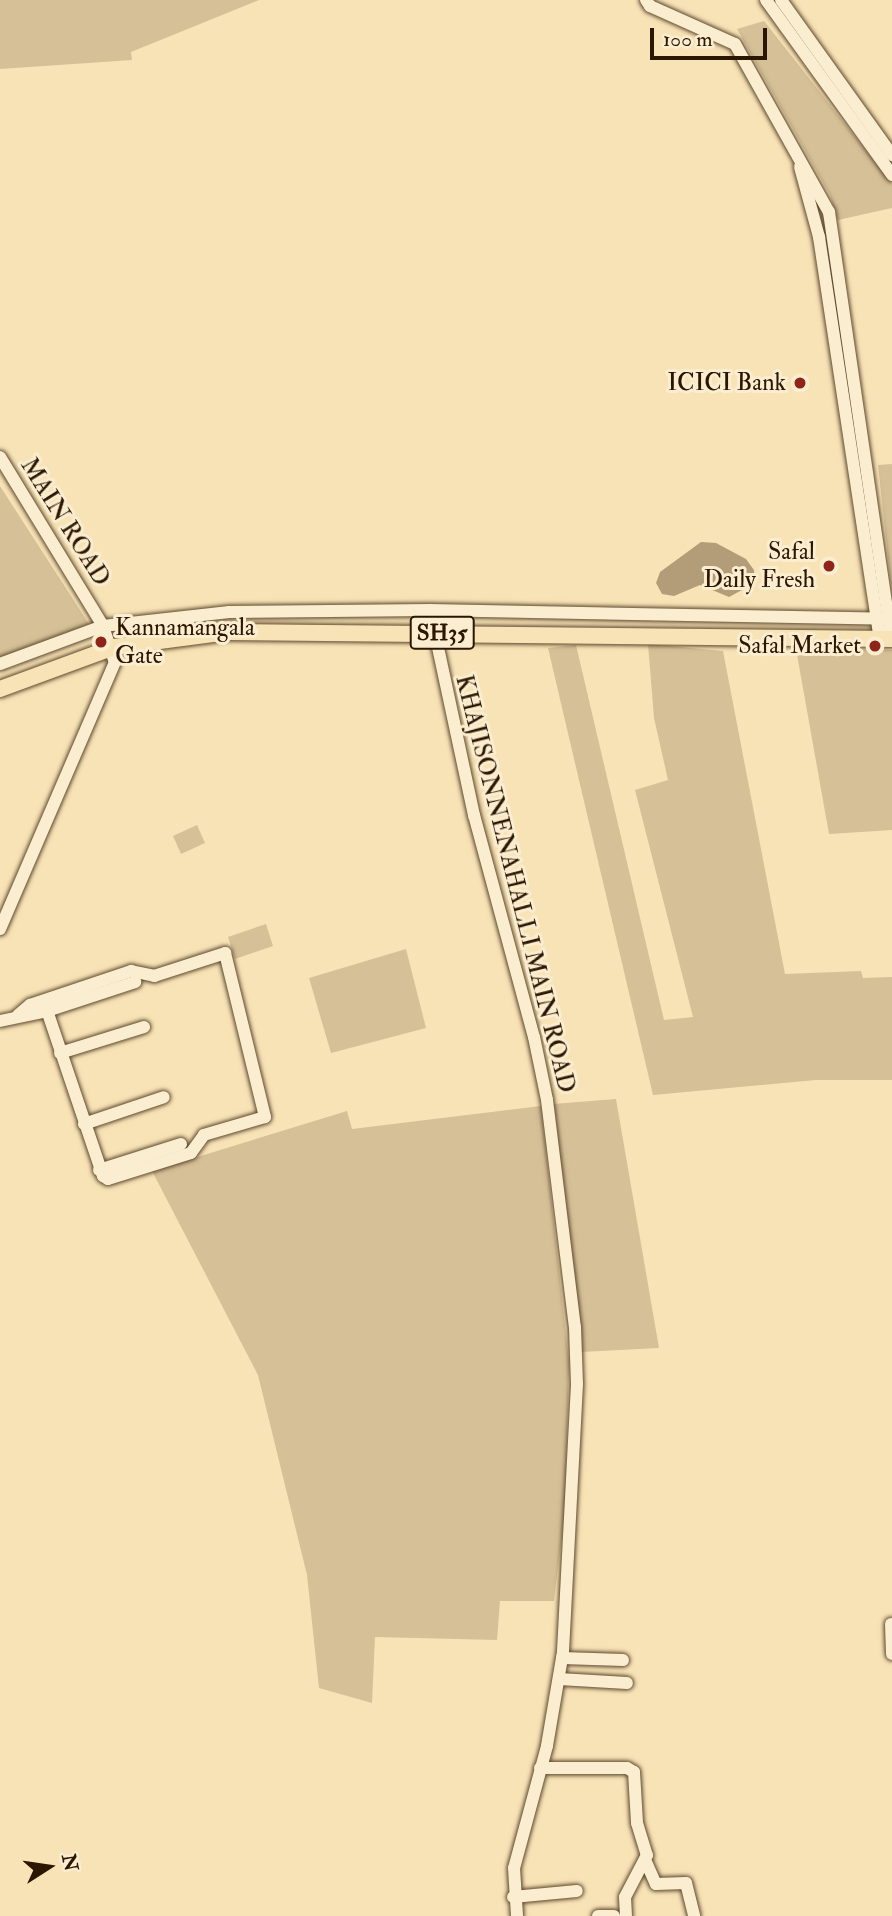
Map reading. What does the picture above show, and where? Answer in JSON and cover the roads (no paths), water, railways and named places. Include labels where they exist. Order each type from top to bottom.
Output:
[{"type":"main road","name":"SH35","points":[[0,677],[109,637],[431,623],[886,631]]},
{"type":"main road","name":"SH35","points":[[0,689],[109,637]]},
{"type":"street","points":[[0,664],[109,637],[229,612],[431,623],[886,631],[820,237],[801,161],[735,44],[650,6],[646,0]]},
{"type":"street","points":[[766,0],[892,175]]},
{"type":"street","points":[[781,0],[892,155]]},
{"type":"street","name":"MAIN ROAD","points":[[0,457],[109,637]]},
{"type":"street","name":"KHAJISONNENAHALLI MAIN ROAD","points":[[431,623],[474,816],[534,1037],[559,1190],[577,1384],[562,1658],[540,1768],[514,1868],[513,1897],[517,1916]]},
{"type":"street","points":[[0,929],[115,662],[109,637]]},
{"type":"street","points":[[18,1015],[30,1005],[131,971],[154,976],[225,953],[265,1116],[204,1135],[191,1153],[108,1179],[99,1170],[47,1011]]},
{"type":"street","points":[[0,1021],[18,1015],[47,1011],[135,982]]},
{"type":"street","points":[[60,1053],[144,1027]]},
{"type":"street","points":[[84,1124],[164,1097]]},
{"type":"street","points":[[99,1170],[181,1144]]},
{"type":"street","points":[[891,1624],[892,1654]]},
{"type":"street","points":[[562,1658],[624,1660]]},
{"type":"street","points":[[559,1679],[627,1683]]},
{"type":"street","points":[[540,1768],[631,1769],[646,1862],[656,1884],[686,1883],[694,1916]]},
{"type":"street","points":[[626,1916],[625,1897],[646,1862]]},
{"type":"street","points":[[513,1897],[577,1891]]},
{"type":"street","points":[[598,1916],[614,1916]]},
{"type":"place","name":"ICICI Bank","points":[[800,383]]},
{"type":"place","name":"Safal Daily Fresh","points":[[829,566]]},
{"type":"place","name":"Kannamangala Gate","points":[[101,642]]},
{"type":"place","name":"Safal Market","points":[[875,646]]}]
